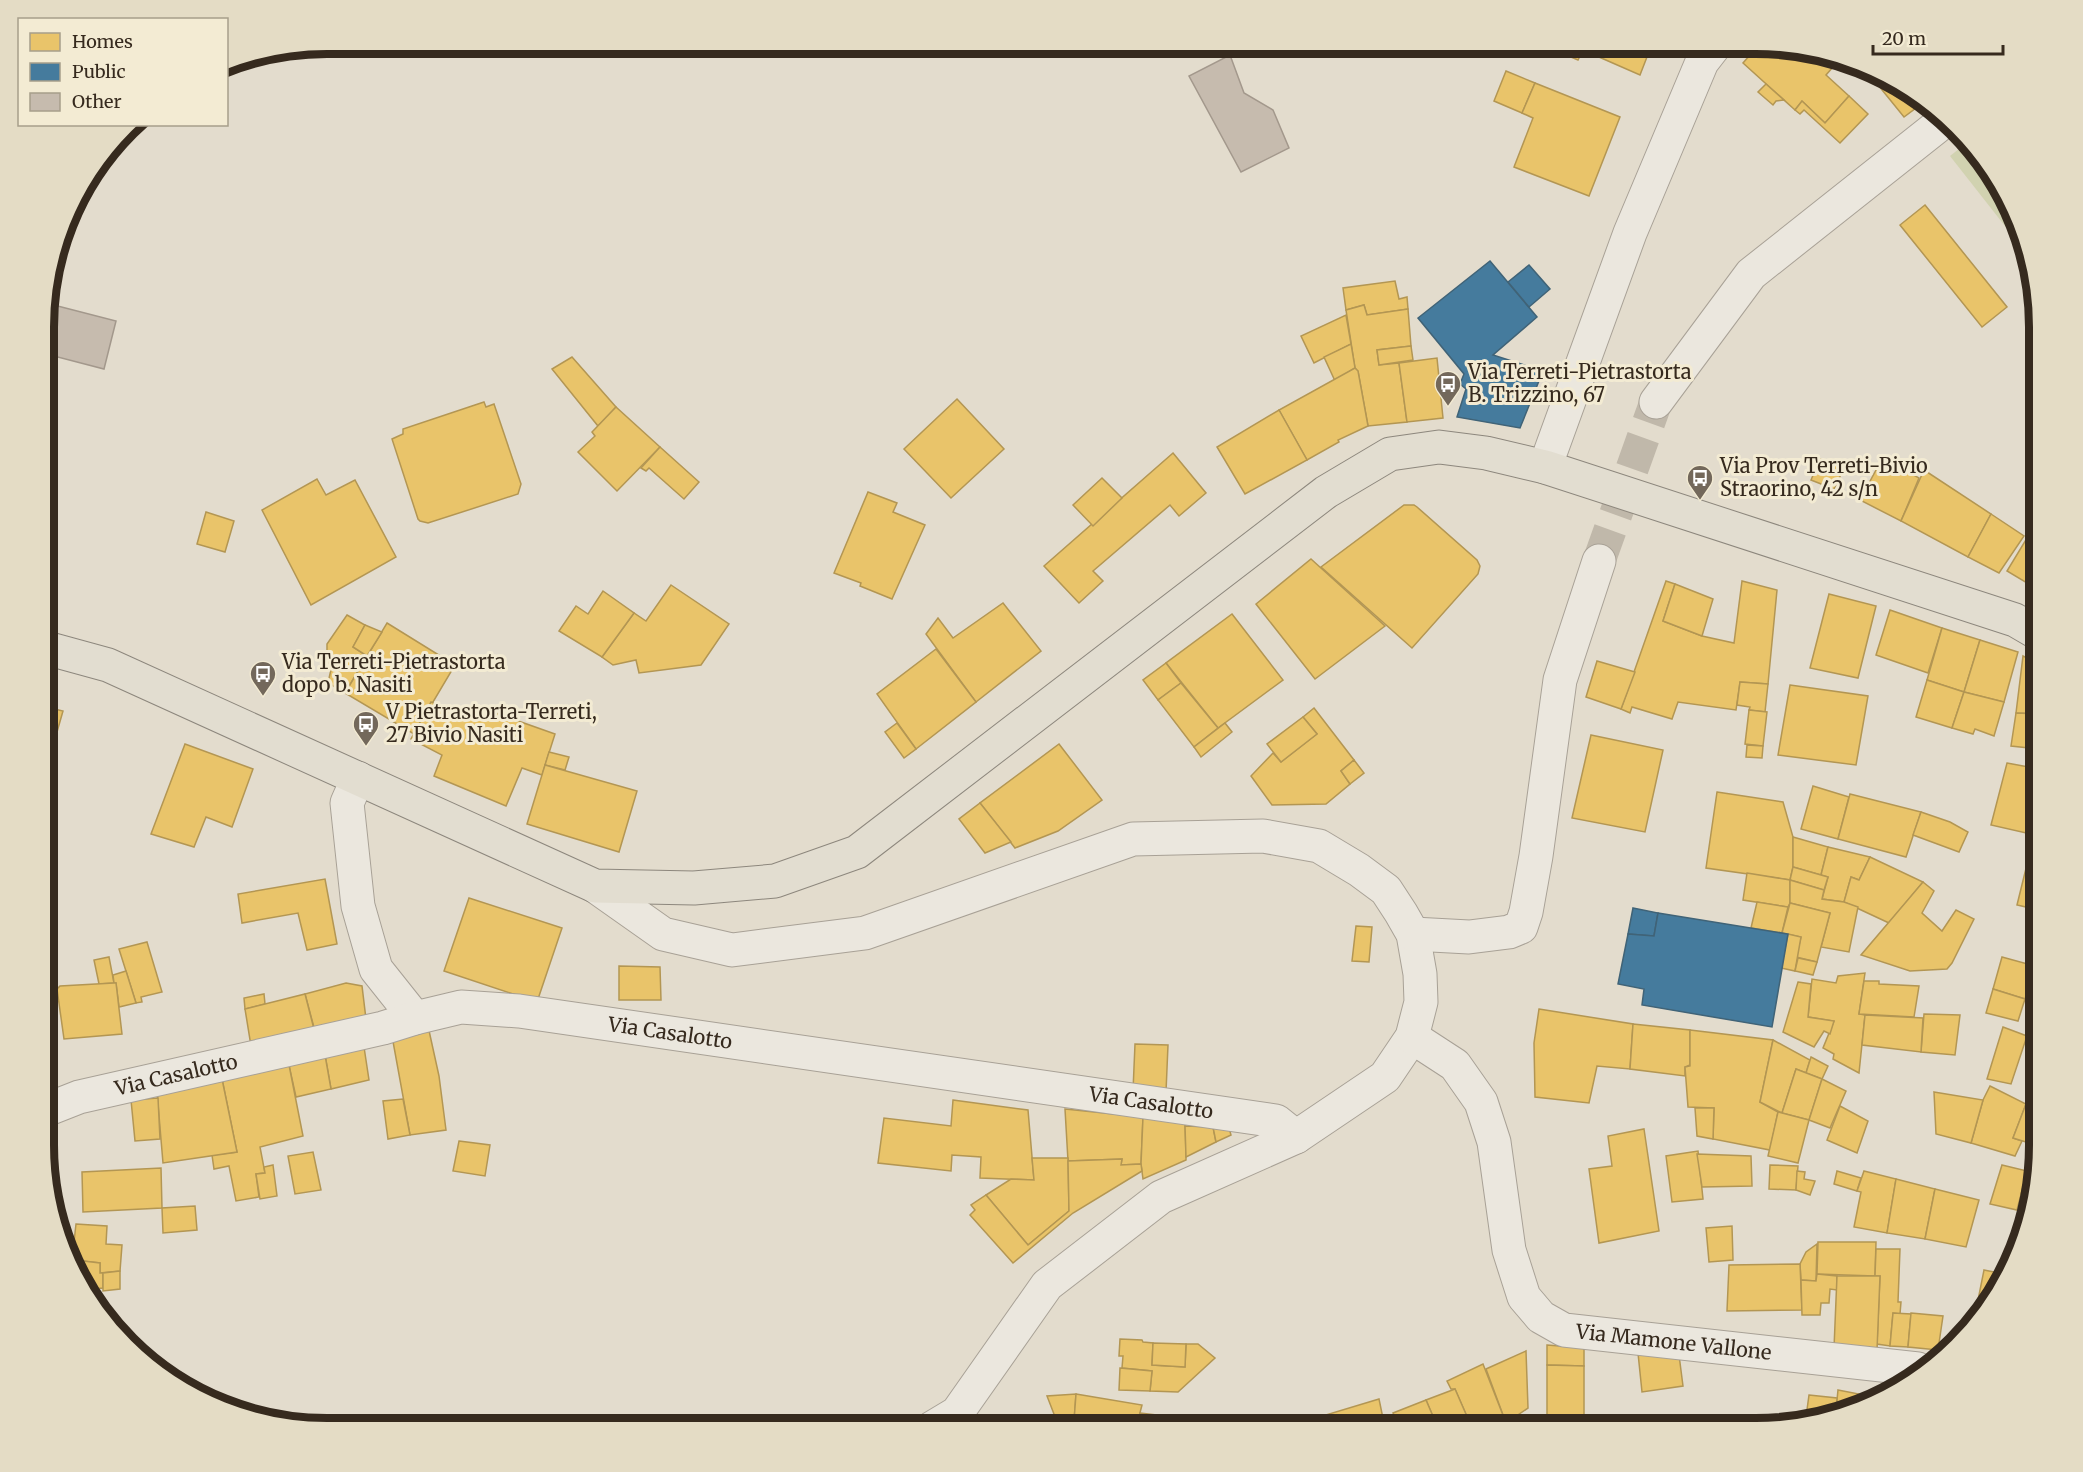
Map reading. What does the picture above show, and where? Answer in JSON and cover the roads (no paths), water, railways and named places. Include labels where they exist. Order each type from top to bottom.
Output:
[{"type":"main road","points":[[54,650],[108,665],[595,886],[693,888],[775,881],[857,852],[1326,492],[1390,454],[1439,447],[1486,453],[1545,467],[2004,616],[2029,628]]},
{"type":"street","points":[[1545,467],[1630,233],[1702,62],[1708,54]]},
{"type":"street","points":[[1656,402],[1752,274],[1939,125]]},
{"type":"street","points":[[1413,934],[1469,937],[1509,932],[1521,927],[1536,856],[1560,680],[1599,561]]},
{"type":"street","points":[[358,778],[347,803],[358,906],[376,969],[415,1018]]},
{"type":"street","points":[[595,886],[663,934],[732,950],[865,933],[1133,839],[1263,836],[1319,846],[1359,870],[1386,890],[1413,934],[1420,974],[1421,1002],[1412,1037],[1385,1077],[1296,1137],[1161,1197],[1047,1285],[957,1413],[949,1418]]},
{"type":"street","name":"Via Casalotto","points":[[54,1107],[79,1097],[461,1008],[519,1011],[1276,1120],[1296,1137]]},
{"type":"street","name":"Via Mamone Vallone","points":[[1412,1037],[1455,1065],[1481,1102],[1494,1142],[1509,1250],[1524,1297],[1541,1317],[1564,1330],[1913,1368]]},
{"type":"tunnel","points":[[1599,561],[1656,402]]},
{"type":"place","name":"Via Terreti-Pietrastorta B. Trizzino, 67","points":[[1448,407]]},
{"type":"place","name":"Via Prov Terreti-Bivio Straorino, 42 s/n","points":[[1700,501]]},
{"type":"place","name":"Via Terreti-Pietrastorta dopo b. Nasiti","points":[[263,697]]},
{"type":"place","name":"V Pietrastorta-Terreti, 27 Bivio Nasiti","points":[[366,747]]}]
